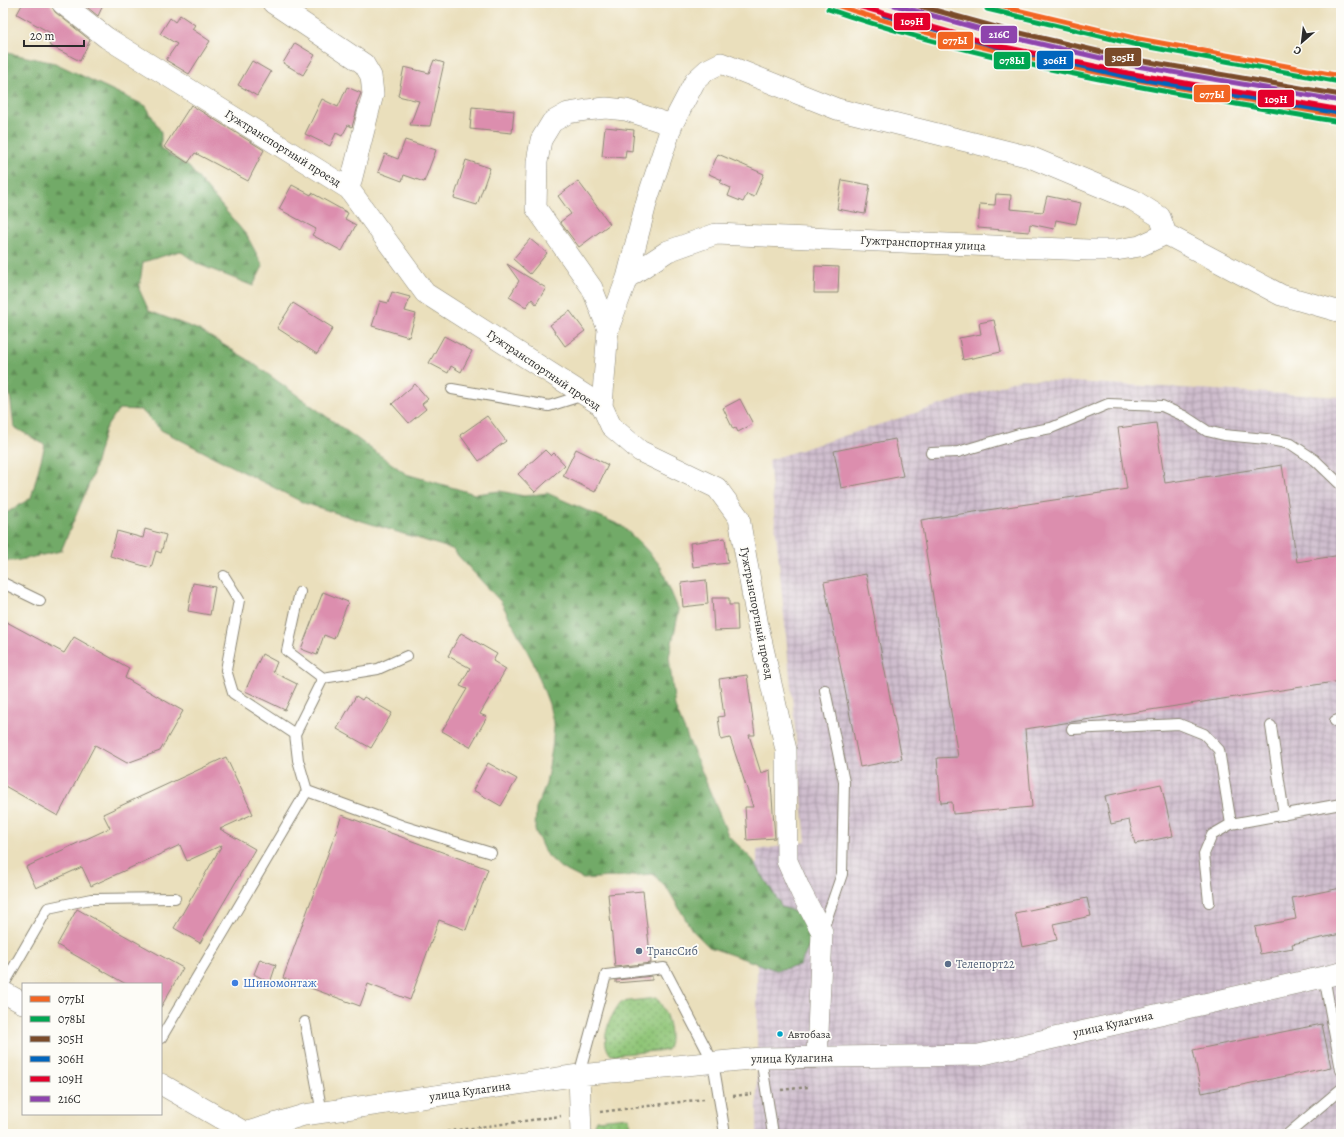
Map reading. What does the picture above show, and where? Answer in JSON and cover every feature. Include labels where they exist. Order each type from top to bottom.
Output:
[{"type":"street","name":"Гужтранспортный проезд","points":[[62,3],[107,38],[349,189],[425,293],[594,400],[611,426],[640,451],[717,488],[739,518],[758,626],[786,750],[787,861],[822,932],[817,1058]]},
{"type":"street","points":[[273,3],[364,64],[371,76],[373,94],[349,189]]},
{"type":"street","points":[[594,400],[608,329],[626,278],[647,200],[672,125],[695,81],[707,70],[721,63],[837,109],[1030,157],[1133,200],[1160,217],[1166,234],[1281,295],[1341,312]]},
{"type":"street","points":[[608,329],[592,288],[536,208],[537,162],[541,140],[552,122],[568,114],[587,110],[606,108],[626,110],[672,125]]},
{"type":"street","name":"Гужтранспортная улица","points":[[626,278],[668,251],[716,234],[1116,250],[1140,246],[1166,234]]},
{"type":"street","name":"улица Кулагина","points":[[243,1133],[304,1115],[579,1075],[761,1058],[979,1055],[1333,974]]},
{"type":"street","points":[[3,992],[22,1002]]},
{"type":"street","points":[[579,1075],[581,1124]]},
{"type":"street","points":[[162,1085],[243,1133]]},
{"type":"lane","points":[[452,389],[549,406],[594,400]]},
{"type":"lane","points":[[931,453],[958,452],[1019,434],[1051,428],[1108,404],[1162,406],[1184,416],[1207,431],[1224,435],[1266,439],[1291,444],[1315,460],[1341,485]]},
{"type":"lane","points":[[224,576],[239,600],[226,670],[233,693],[295,734]]},
{"type":"lane","points":[[3,583],[40,601]]},
{"type":"lane","points":[[300,592],[287,651],[323,678],[378,669],[408,656]]},
{"type":"lane","points":[[162,1036],[307,791],[298,760],[295,734],[323,678]]},
{"type":"lane","points":[[822,932],[842,874],[844,782],[825,690]]},
{"type":"lane","points":[[1072,729],[1179,724],[1204,734],[1219,750],[1231,824]]},
{"type":"lane","points":[[1271,726],[1284,815]]},
{"type":"lane","points":[[307,791],[403,826],[491,853]]},
{"type":"lane","points":[[1209,902],[1204,854],[1212,835],[1231,824],[1341,804]]},
{"type":"lane","points":[[3,986],[48,908],[91,899],[175,898]]},
{"type":"lane","points":[[579,1075],[606,975],[664,968],[713,1062],[725,1134]]},
{"type":"lane","points":[[1333,974],[1341,1070]]},
{"type":"lane","points":[[305,1022],[322,1113]]},
{"type":"lane","points":[[761,1058],[773,1134]]},
{"type":"lane","points":[[1288,1134],[1341,1089]]},
{"type":"path","points":[[430,1134],[581,1124],[720,1097],[808,1087]]},
{"type":"shaded area","points":[[1021,379],[1341,397],[1341,1134],[757,1134],[757,850],[806,842],[769,460]]},
{"type":"green space","points":[[3,52],[55,63],[146,106],[161,132],[161,149],[189,167],[247,236],[263,266],[253,286],[198,264],[180,251],[143,262],[139,289],[149,311],[199,330],[247,359],[406,474],[475,494],[500,491],[524,496],[547,493],[622,526],[660,565],[679,611],[669,657],[675,707],[728,835],[753,860],[782,907],[806,916],[811,943],[799,966],[776,970],[709,947],[692,930],[669,891],[653,874],[583,879],[561,868],[545,853],[535,830],[536,808],[546,784],[552,749],[554,727],[549,704],[533,662],[501,602],[452,549],[304,503],[161,430],[141,410],[119,409],[105,429],[92,477],[61,551],[15,561],[3,560],[3,515],[31,498],[45,445],[14,427],[8,380],[3,375]]},
{"type":"green space","points":[[656,998],[660,1002],[666,1015],[670,1031],[667,1050],[611,1055],[607,1049],[606,1035],[610,1020],[617,1007],[621,1002]]},
{"type":"green space","points":[[629,1117],[630,1134],[590,1134],[596,1120]]},
{"type":"building","points":[[23,3],[50,3],[55,12],[90,40],[80,61],[49,45],[54,35],[17,14]]},
{"type":"building","points":[[82,3],[104,3],[98,16]]},
{"type":"building","points":[[180,15],[195,25],[192,29],[210,41],[189,74],[166,60],[177,44],[160,34],[170,18],[175,22]]},
{"type":"building","points":[[295,43],[315,55],[303,75],[283,63]]},
{"type":"building","points":[[434,60],[444,63],[430,126],[410,125],[419,101],[398,96],[404,67],[429,73]]},
{"type":"building","points":[[252,61],[271,72],[257,96],[238,85]]},
{"type":"building","points":[[347,87],[361,93],[356,105],[358,106],[352,127],[348,125],[342,136],[336,133],[330,146],[305,134],[322,99],[338,107]]},
{"type":"building","points":[[191,105],[264,150],[248,181],[195,153],[188,163],[164,147]]},
{"type":"building","points":[[472,107],[514,111],[512,133],[470,129]]},
{"type":"building","points":[[605,127],[634,130],[632,151],[626,150],[625,158],[602,156]]},
{"type":"building","points":[[405,140],[436,150],[424,182],[404,175],[402,181],[378,172],[385,154],[398,159]]},
{"type":"building","points":[[718,154],[764,174],[754,197],[747,194],[743,202],[728,196],[731,188],[720,183],[722,180],[709,174]]},
{"type":"building","points":[[466,160],[490,168],[477,205],[454,198]]},
{"type":"building","points":[[842,180],[870,185],[865,214],[837,209]]},
{"type":"building","points":[[578,181],[610,224],[579,247],[560,222],[571,214],[558,196]]},
{"type":"building","points":[[292,185],[311,195],[312,193],[348,213],[345,219],[356,225],[342,251],[312,235],[316,229],[279,209]]},
{"type":"building","points":[[996,194],[1011,195],[1010,209],[1043,212],[1047,196],[1081,203],[1076,224],[1056,220],[1054,229],[1030,224],[1029,232],[978,228],[980,204],[995,205]]},
{"type":"building","points":[[530,239],[547,253],[530,274],[513,259]]},
{"type":"building","points":[[507,264],[546,288],[536,304],[532,299],[526,307],[509,297],[519,281]]},
{"type":"building","points":[[815,266],[839,267],[838,293],[814,293]]},
{"type":"building","points":[[392,292],[410,297],[405,311],[416,314],[409,337],[372,326],[380,301],[388,303]]},
{"type":"building","points":[[293,303],[333,328],[317,354],[277,328]]},
{"type":"building","points":[[570,311],[585,331],[565,346],[550,325]]},
{"type":"building","points":[[994,320],[1001,352],[963,360],[959,338],[981,334],[979,323]]},
{"type":"building","points":[[444,336],[472,351],[461,372],[451,366],[448,373],[429,363]]},
{"type":"building","points":[[415,384],[428,399],[422,404],[426,409],[409,423],[392,404]]},
{"type":"building","points":[[740,399],[753,424],[738,432],[736,428],[733,429],[723,408]]},
{"type":"building","points":[[487,416],[506,441],[479,461],[460,435]]},
{"type":"building","points":[[1156,423],[1165,483],[1282,465],[1297,562],[1341,555],[1341,681],[1025,729],[1032,807],[953,814],[952,802],[941,803],[937,758],[958,757],[921,520],[1127,489],[1118,428]]},
{"type":"building","points":[[895,439],[903,476],[841,488],[834,451]]},
{"type":"building","points":[[576,449],[608,465],[595,492],[563,476]]},
{"type":"building","points":[[545,450],[551,456],[554,453],[565,465],[535,492],[518,474]]},
{"type":"building","points":[[145,529],[166,535],[161,553],[156,551],[151,568],[110,556],[117,531],[143,538]]},
{"type":"building","points":[[725,538],[728,563],[693,567],[690,543]]},
{"type":"building","points":[[866,574],[902,759],[860,767],[824,582]]},
{"type":"building","points":[[706,580],[708,604],[683,607],[681,583]]},
{"type":"building","points":[[193,583],[215,587],[210,615],[188,611]]},
{"type":"building","points":[[323,592],[348,602],[334,639],[324,635],[317,655],[301,649]]},
{"type":"building","points":[[712,598],[729,598],[729,605],[737,605],[738,630],[714,631]]},
{"type":"building","points":[[3,620],[64,653],[74,637],[129,668],[125,678],[183,711],[160,751],[127,763],[95,745],[58,816],[3,785]]},
{"type":"building","points":[[461,633],[497,654],[493,661],[506,669],[480,714],[487,717],[470,747],[442,731],[467,689],[460,686],[470,668],[448,656]]},
{"type":"building","points":[[262,654],[277,662],[273,672],[297,684],[285,710],[245,691]]},
{"type":"building","points":[[747,675],[755,735],[749,735],[761,773],[770,770],[775,838],[747,840],[745,807],[753,807],[730,738],[721,740],[718,717],[724,716],[719,679]]},
{"type":"building","points":[[356,696],[362,700],[364,697],[392,713],[371,748],[337,729]]},
{"type":"building","points":[[226,757],[253,814],[220,829],[255,849],[200,943],[174,928],[222,845],[187,861],[180,845],[91,886],[82,867],[36,888],[26,867],[110,828],[103,814]]},
{"type":"building","points":[[488,763],[517,779],[501,806],[473,790]]},
{"type":"building","points":[[1161,784],[1173,836],[1135,844],[1129,820],[1111,824],[1105,796]]},
{"type":"building","points":[[342,815],[488,869],[466,930],[439,920],[410,1000],[368,984],[360,1006],[283,978]]},
{"type":"building","points":[[1341,888],[1341,934],[1292,944],[1293,948],[1260,954],[1255,927],[1296,919],[1292,898]]},
{"type":"building","points":[[643,891],[651,963],[615,967],[608,894]]},
{"type":"building","points":[[1087,898],[1091,916],[1053,924],[1057,940],[1022,947],[1015,913]]},
{"type":"building","points":[[77,909],[183,968],[162,1005],[162,983],[124,983],[57,945]]},
{"type":"building","points":[[260,959],[276,965],[270,983],[254,974]]},
{"type":"building","points":[[652,976],[652,980],[616,983],[616,980]]},
{"type":"building","points":[[1322,1024],[1331,1067],[1202,1093],[1193,1050]]},
{"type":"transit line","name":"077Ы","points":[[830,3],[892,23],[1019,56],[1147,82],[1341,116]]},
{"type":"transit line","name":"109Н","points":[[848,3],[995,45],[1128,73],[1341,110]]},
{"type":"transit line","name":"216С","points":[[887,3],[1002,35],[1131,65],[1341,101]]},
{"type":"transit line","name":"305Н","points":[[909,3],[1003,29],[1132,59],[1341,95]]},
{"type":"transit line","name":"077Ы","points":[[988,3],[1134,38],[1341,76]]},
{"type":"transit line","name":"078Ы","points":[[828,9],[891,29],[1018,62],[1146,88],[1340,122]]},
{"type":"transit line","name":"078Ы","points":[[987,9],[1133,44],[1340,82]]},
{"type":"transit line","name":"306Н","points":[[884,15],[999,47],[1128,77],[1339,113]]},
{"type":"place","name":"ТрансСиб","points":[[639,951]]},
{"type":"place","name":"Телепорт22","points":[[948,964]]},
{"type":"place","name":"Шиномонтаж","points":[[235,983]]},
{"type":"place","name":"Автобаза","points":[[780,1034]]}]
